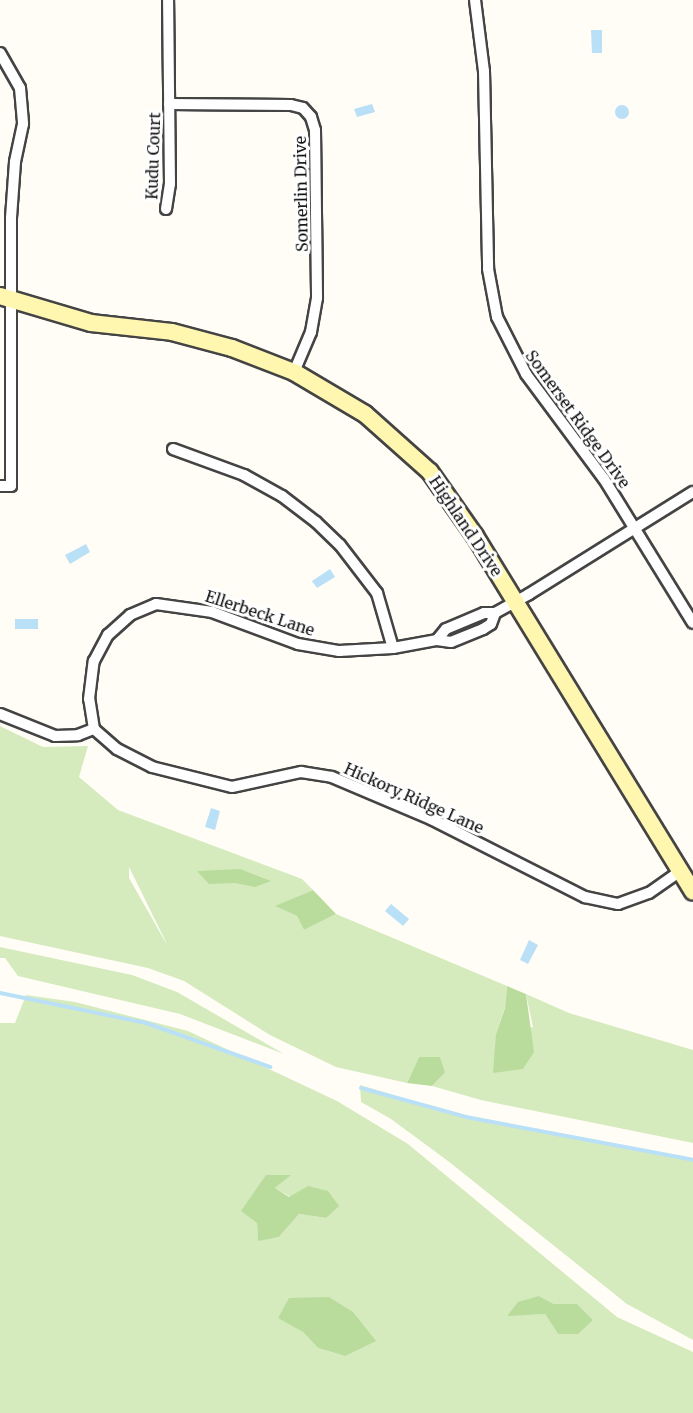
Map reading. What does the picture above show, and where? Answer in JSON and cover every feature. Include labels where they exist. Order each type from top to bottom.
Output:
[{"type":"street","points":[[168,0],[169,104]]},
{"type":"street","name":"Somerset Ridge Drive","points":[[475,0],[484,88],[488,269],[497,317],[526,374],[592,461],[693,623]]},
{"type":"street","points":[[0,53],[20,88],[22,124],[15,162],[5,298],[5,486]]},
{"type":"street","name":"Kudu Court","points":[[166,209],[169,104]]},
{"type":"street","name":"Somerlin Drive","points":[[169,104],[291,105],[303,108],[311,117],[315,130],[317,298],[311,332],[294,372]]},
{"type":"street","name":"Highland Drive","points":[[5,298],[91,323],[182,335],[232,348],[294,372],[365,414],[430,472],[515,602],[693,892]]},
{"type":"street","points":[[173,449],[244,475],[282,496],[316,522],[340,545],[377,592],[393,648]]},
{"type":"street","name":"Ellerbeck Lane","points":[[94,729],[89,699],[94,661],[108,635],[122,622],[156,604],[212,612],[308,646],[339,651],[393,648],[437,640],[446,629],[484,613],[495,613],[515,602],[636,530],[693,492]]},
{"type":"street","points":[[0,714],[55,736],[78,735],[94,729]]},
{"type":"street","name":"Hickory Ridge Lane","points":[[94,729],[117,749],[152,767],[232,787],[301,772],[332,777],[431,819],[585,897],[618,904],[649,893],[681,871]]},
{"type":"green space","points":[[485,617],[487,622],[453,639],[447,637]]},
{"type":"green space","points":[[0,726],[43,747],[88,746],[79,777],[118,810],[302,879],[313,890],[276,906],[297,916],[304,930],[336,914],[507,986],[505,1007],[496,1034],[533,1027],[526,994],[569,1013],[693,1050],[693,1143],[481,1100],[432,1086],[445,1073],[419,1057],[407,1083],[336,1067],[270,1035],[184,981],[148,968],[0,936]],"holes":[[[129,867],[166,943],[129,878]]]},
{"type":"green space","points":[[240,869],[271,881],[255,887],[235,883],[209,884],[197,871]]},
{"type":"green space","points":[[313,890],[336,914],[304,930],[297,916],[275,906]]},
{"type":"green space","points":[[0,947],[132,975],[177,992],[284,1054],[180,1014],[18,976],[5,958],[0,958]]},
{"type":"green space","points":[[507,986],[526,994],[534,1052],[523,1069],[493,1073],[496,1034],[505,1008]]},
{"type":"green space","points":[[26,995],[75,1002],[188,1031],[337,1101],[408,1144],[617,1317],[693,1352],[693,1413],[0,1413],[0,1023],[15,1023]],"holes":[[[267,1175],[290,1175],[275,1188],[326,1218],[299,1214],[279,1237],[258,1240],[257,1223]],[[539,1296],[554,1304],[577,1304],[558,1334],[545,1314],[507,1315]],[[303,1332],[345,1356],[318,1348]]]},
{"type":"green space","points":[[419,1057],[440,1057],[445,1073],[432,1086],[407,1083]]},
{"type":"green space","points":[[360,1085],[462,1116],[693,1160],[693,1340],[627,1304],[448,1161],[391,1119],[361,1102]]},
{"type":"green space","points":[[266,1175],[291,1175],[275,1188],[289,1197],[308,1186],[328,1191],[339,1206],[326,1218],[299,1214],[279,1237],[258,1241],[257,1223],[241,1211]]},
{"type":"green space","points":[[539,1296],[554,1304],[577,1304],[593,1320],[578,1334],[558,1334],[545,1314],[507,1316],[518,1302]]},
{"type":"green space","points":[[329,1297],[353,1312],[376,1341],[345,1356],[318,1348],[303,1332],[278,1318],[289,1298]]},
{"type":"water","points":[[591,30],[602,30],[602,53],[592,53]]},
{"type":"water","points":[[372,104],[375,112],[357,117],[354,109]]},
{"type":"water","points":[[619,105],[625,105],[629,112],[625,119],[619,119],[615,115],[615,109]]},
{"type":"water","points":[[86,544],[90,552],[70,564],[65,555]]},
{"type":"water","points":[[330,569],[335,577],[317,588],[312,581]]},
{"type":"water","points":[[15,619],[38,619],[38,629],[15,629]]},
{"type":"water","points":[[211,808],[220,811],[215,830],[205,827]]},
{"type":"water","points":[[391,904],[409,919],[403,926],[385,911]]},
{"type":"water","points":[[529,940],[538,945],[528,964],[520,960]]},
{"type":"waterway","points":[[0,993],[146,1023],[270,1067]]},
{"type":"waterway","points":[[361,1088],[466,1117],[693,1160]]}]
